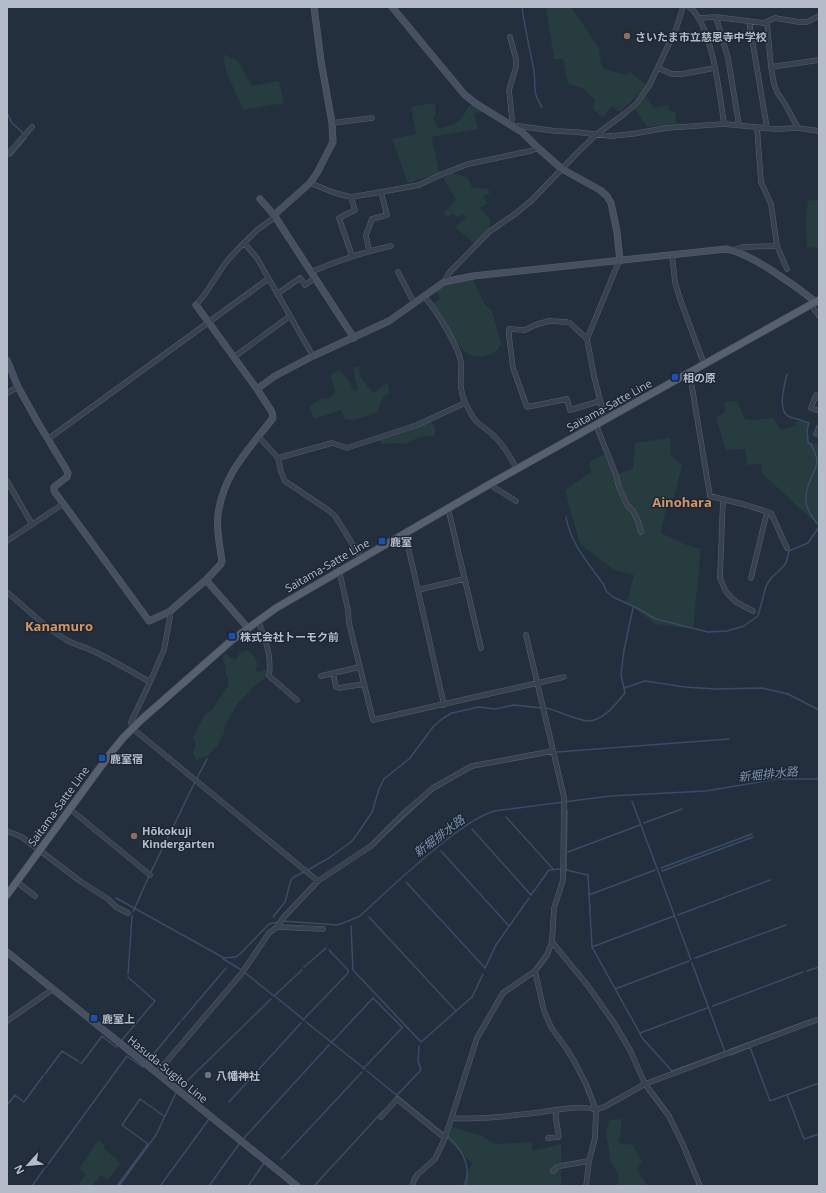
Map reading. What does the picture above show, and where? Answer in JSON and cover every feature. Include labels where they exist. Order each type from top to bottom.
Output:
[{"type":"main road","name":"Saitama-Satte Line","points":[[7,895],[110,754],[132,728],[232,640],[258,620],[280,605],[339,570],[815,302]]},
{"type":"street","points":[[7,360],[18,387],[68,473],[67,477],[56,485],[54,490],[63,504],[149,621],[169,612],[206,580],[222,561],[218,514],[225,487],[238,462],[273,418],[273,415],[257,388],[196,306],[224,265],[244,243],[310,183],[317,173],[333,142],[332,123],[321,61],[314,7]]},
{"type":"street","points":[[392,7],[464,94],[474,103],[522,132],[562,168],[604,193],[609,199],[617,232],[620,261],[587,339]]},
{"type":"street","points":[[257,388],[313,356],[389,321],[444,282],[449,274],[490,232],[531,201],[597,134],[636,104],[649,86],[658,68],[676,29],[682,7]]},
{"type":"street","points":[[689,7],[699,18],[703,26],[713,56],[724,124]]},
{"type":"street","points":[[699,18],[716,17],[763,22],[767,22],[775,18],[807,22],[819,16]]},
{"type":"street","points":[[716,17],[728,58],[739,125]]},
{"type":"street","points":[[749,21],[767,128]]},
{"type":"street","points":[[767,22],[770,67],[777,92],[798,128]]},
{"type":"street","points":[[510,37],[516,58],[516,67],[510,90],[511,125]]},
{"type":"street","points":[[770,67],[819,60]]},
{"type":"street","points":[[658,68],[672,74],[682,74],[715,68]]},
{"type":"street","points":[[332,123],[372,118]]},
{"type":"street","points":[[511,125],[611,136],[666,128],[724,124],[776,129],[798,128],[819,131]]},
{"type":"street","points":[[7,155],[32,127]]},
{"type":"street","points":[[757,127],[761,182],[771,204],[776,246],[787,270]]},
{"type":"street","points":[[310,183],[335,193],[351,196],[381,192],[419,185],[468,164],[538,148]]},
{"type":"street","points":[[369,251],[366,235],[372,219],[386,215],[381,192]]},
{"type":"street","points":[[351,196],[355,210],[339,218],[352,256]]},
{"type":"street","points":[[260,199],[274,216],[354,338]]},
{"type":"street","points":[[244,243],[257,258],[313,356]]},
{"type":"street","points":[[311,272],[352,256],[391,246]]},
{"type":"street","points":[[444,282],[473,276],[720,249],[733,250],[742,247],[776,246]]},
{"type":"street","points":[[733,250],[765,267],[803,291],[815,302],[819,316]]},
{"type":"street","points":[[672,255],[675,282],[704,364]]},
{"type":"street","points":[[398,272],[414,304]]},
{"type":"street","points":[[277,294],[300,278],[305,285],[315,278]]},
{"type":"street","points":[[48,439],[268,279]]},
{"type":"street","points":[[424,296],[440,318],[459,354],[461,363],[460,388],[465,403],[476,421],[495,436],[502,444],[517,469]]},
{"type":"street","points":[[234,357],[290,316]]},
{"type":"street","points":[[600,400],[570,410],[567,399],[527,407],[513,368],[509,329],[525,330],[549,321],[568,322],[587,339],[605,420]]},
{"type":"street","points":[[688,374],[691,381],[710,496],[770,513],[786,548]]},
{"type":"street","points":[[7,393],[18,387]]},
{"type":"street","points":[[819,394],[816,395],[811,408],[819,411]]},
{"type":"street","points":[[278,458],[332,443],[347,448],[416,425],[465,403]]},
{"type":"street","points":[[596,425],[616,475],[619,487],[627,505],[633,511],[638,521],[641,532]]},
{"type":"street","points":[[819,427],[816,434],[819,435]]},
{"type":"street","points":[[258,436],[278,458],[281,472],[285,481],[335,516],[361,558]]},
{"type":"street","points":[[7,482],[32,524]]},
{"type":"street","points":[[490,484],[516,501]]},
{"type":"street","points":[[723,499],[720,578],[726,592],[736,602],[753,611]]},
{"type":"street","points":[[7,541],[63,504]]},
{"type":"street","points":[[448,508],[481,648]]},
{"type":"street","points":[[751,578],[767,512]]},
{"type":"street","points":[[405,533],[444,704]]},
{"type":"street","points":[[339,570],[348,610],[349,623],[373,720],[564,677]]},
{"type":"street","points":[[418,590],[464,579]]},
{"type":"street","points":[[206,580],[248,628]]},
{"type":"street","points":[[8,595],[64,638],[78,646],[87,648],[101,655],[150,682]]},
{"type":"street","points":[[169,612],[170,617],[165,647],[131,722],[132,728],[318,881]]},
{"type":"street","points":[[258,620],[270,656],[269,676],[297,700]]},
{"type":"street","points":[[412,1186],[418,1174],[435,1158],[445,1138],[477,1038],[503,993],[535,971],[547,955],[552,942],[554,908],[563,880],[564,797],[526,635]]},
{"type":"street","points":[[321,676],[360,667]]},
{"type":"street","points":[[333,673],[336,687],[339,688],[364,684]]},
{"type":"street","points":[[157,1073],[242,973],[268,933],[278,925],[318,881],[371,846],[405,812],[433,788],[466,768],[553,751]]},
{"type":"street","points":[[70,809],[150,874]]},
{"type":"street","points":[[7,830],[22,837],[80,881],[108,899],[116,907],[128,913]]},
{"type":"street","points":[[17,882],[35,896]]},
{"type":"street","points":[[278,925],[323,929]]},
{"type":"street","points":[[552,942],[588,986],[614,1023],[630,1050],[645,1084],[669,1116],[700,1186]]},
{"type":"street","name":"Hasuda-Sugito Line","points":[[7,952],[297,1186]]},
{"type":"street","points":[[535,971],[544,1011],[552,1027],[574,1061],[586,1084],[596,1110],[595,1138],[589,1161],[586,1186]]},
{"type":"street","points":[[7,1021],[53,989]]},
{"type":"street","points":[[452,1118],[468,1119],[512,1116],[556,1110],[592,1108],[596,1110],[611,1104],[645,1084],[819,1019]]},
{"type":"street","points":[[381,1117],[397,1099],[445,1138]]},
{"type":"street","points":[[548,1138],[559,1137],[556,1110]]},
{"type":"street","points":[[553,1171],[560,1166],[589,1161]]},
{"type":"green space","points":[[546,7],[571,7],[599,48],[601,64],[605,69],[626,75],[630,72],[647,86],[620,112],[612,107],[602,117],[593,109],[595,100],[583,88],[568,84],[563,59],[554,59]]},
{"type":"green space","points":[[223,54],[238,61],[252,86],[279,81],[284,103],[243,110],[226,71]]},
{"type":"green space","points":[[646,96],[654,108],[667,105],[670,111],[675,112],[677,124],[647,127],[635,109]]},
{"type":"green space","points":[[435,103],[436,113],[433,118],[438,129],[449,126],[459,120],[468,107],[472,105],[483,112],[474,113],[478,129],[432,137],[439,173],[408,183],[392,139],[416,134],[411,107]]},
{"type":"green space","points":[[452,173],[467,177],[472,187],[488,189],[490,193],[483,196],[487,203],[480,208],[490,219],[489,229],[474,243],[455,227],[466,218],[462,214],[458,217],[453,214],[447,217],[443,214],[456,200],[443,177]]},
{"type":"green space","points":[[808,200],[819,201],[819,251],[817,248],[807,247],[806,221]]},
{"type":"green space","points":[[472,278],[485,305],[492,311],[501,343],[500,347],[493,353],[480,357],[468,354],[459,345],[439,312],[432,304],[440,299],[436,290],[447,285]]},
{"type":"green space","points":[[359,366],[360,376],[374,393],[387,383],[390,393],[382,398],[378,412],[354,420],[345,419],[341,410],[314,419],[309,407],[322,398],[328,399],[335,393],[331,375],[339,370],[348,379],[354,391],[358,391],[353,368]]},
{"type":"green space","points":[[737,401],[745,419],[752,420],[773,418],[781,430],[795,426],[796,421],[808,422],[809,442],[819,445],[819,526],[762,473],[761,464],[747,465],[745,449],[726,450],[716,418],[725,412],[725,402]]},
{"type":"green space","points":[[430,421],[435,427],[435,435],[417,438],[405,444],[382,444],[379,440]]},
{"type":"green space","points":[[670,438],[671,455],[682,465],[674,497],[667,502],[661,533],[684,544],[701,549],[693,629],[656,624],[627,603],[634,575],[614,570],[580,544],[565,490],[591,472],[589,462],[604,454],[614,475],[633,469],[635,443]]},
{"type":"green space","points":[[247,650],[254,656],[258,665],[255,669],[257,672],[266,670],[266,677],[253,687],[238,703],[225,725],[224,733],[218,745],[208,756],[196,760],[193,753],[196,744],[193,738],[205,714],[212,710],[228,685],[228,677],[225,671],[226,666],[223,661],[223,656],[225,654],[235,660],[240,653]]},
{"type":"green space","points":[[621,1119],[621,1131],[618,1143],[633,1145],[642,1162],[637,1170],[648,1186],[617,1186],[619,1175],[610,1160],[606,1134],[609,1120]]},
{"type":"green space","points":[[452,1127],[483,1136],[491,1142],[498,1144],[532,1142],[532,1151],[561,1144],[561,1186],[462,1186],[472,1163],[448,1140]]},
{"type":"green space","points":[[98,1140],[105,1145],[103,1148],[121,1163],[108,1180],[101,1175],[92,1186],[77,1186],[86,1174],[79,1169]]},
{"type":"waterway","points":[[522,7],[534,71],[535,89],[537,98],[542,107]]},
{"type":"waterway","points":[[7,113],[12,123],[23,133]]},
{"type":"waterway","points":[[11,156],[26,138]]},
{"type":"waterway","points":[[787,374],[782,402],[783,408],[789,417],[809,423],[807,430],[808,443],[811,444],[817,459],[807,491],[806,502],[810,514],[819,526]]},
{"type":"waterway","points":[[566,517],[568,527],[576,544],[586,561],[604,585],[606,591],[613,597],[656,619],[708,632],[727,631],[744,626],[758,616],[766,586],[771,578],[786,563],[789,551],[808,543],[819,527]]},
{"type":"waterway","points":[[546,708],[588,721],[604,715],[618,702],[625,693],[621,675],[624,650],[633,608]]},
{"type":"waterway","points":[[624,688],[645,681],[685,687],[715,689],[762,688],[788,694],[819,710]]},
{"type":"waterway","points":[[308,870],[329,858],[351,842],[372,812],[379,789],[384,779],[410,758],[433,727],[442,719],[452,713],[479,707],[495,709],[514,705],[542,708]]},
{"type":"waterway","points":[[557,752],[729,739]]},
{"type":"waterway","points":[[197,778],[207,759]]},
{"type":"waterway","name":"新堀排水路","points":[[282,921],[337,925],[360,916],[412,868],[462,828],[494,811],[610,796],[706,791],[777,779],[819,779]]},
{"type":"waterway","points":[[133,912],[195,782]]},
{"type":"waterway","points":[[386,834],[435,789],[444,784]]},
{"type":"waterway","points":[[632,801],[691,960]]},
{"type":"waterway","points":[[644,823],[682,809]]},
{"type":"waterway","points":[[567,810],[566,870],[588,875],[592,947],[643,1039],[672,1071],[725,1052],[692,963]]},
{"type":"waterway","points":[[506,817],[554,870]]},
{"type":"waterway","points":[[568,852],[640,825]]},
{"type":"waterway","points":[[472,829],[531,895],[549,870],[561,869]]},
{"type":"waterway","points":[[661,868],[752,834]]},
{"type":"waterway","points":[[662,871],[753,837]]},
{"type":"waterway","points":[[441,851],[509,926]]},
{"type":"waterway","points":[[589,895],[655,870]]},
{"type":"waterway","points":[[273,917],[285,902],[291,880],[304,872]]},
{"type":"waterway","points":[[678,915],[770,880]]},
{"type":"waterway","points":[[406,882],[485,968],[496,945],[529,898]]},
{"type":"waterway","name":"新堀排水路","points":[[116,898],[224,958],[236,957],[269,924],[278,922]]},
{"type":"waterway","points":[[128,974],[132,916]]},
{"type":"waterway","points":[[592,947],[674,916]]},
{"type":"waterway","points":[[369,917],[456,1011]]},
{"type":"waterway","points":[[695,958],[786,925]]},
{"type":"waterway","points":[[351,926],[353,970],[421,1042],[472,997],[483,974]]},
{"type":"waterway","points":[[304,967],[326,948]]},
{"type":"waterway","points":[[303,1020],[348,973],[348,970],[329,950]]},
{"type":"waterway","points":[[223,959],[240,969]]},
{"type":"waterway","points":[[615,989],[689,961]]},
{"type":"waterway","points":[[807,971],[819,967]]},
{"type":"waterway","points":[[182,1020],[226,968]]},
{"type":"waterway","points":[[244,972],[274,996],[302,970]]},
{"type":"waterway","points":[[713,1006],[803,972]]},
{"type":"waterway","points":[[122,1040],[155,1001],[128,977]]},
{"type":"waterway","points":[[276,997],[304,1020]]},
{"type":"waterway","points":[[331,1043],[373,998],[402,1028],[363,1069]]},
{"type":"waterway","points":[[181,1087],[271,999]]},
{"type":"waterway","points":[[640,1033],[707,1008]]},
{"type":"waterway","points":[[729,1050],[810,1020]]},
{"type":"waterway","points":[[148,1061],[180,1022]]},
{"type":"waterway","points":[[306,1022],[365,1069]]},
{"type":"waterway","points":[[229,1102],[301,1023]]},
{"type":"waterway","points":[[80,1063],[82,1063],[102,1036],[116,1047],[118,1045]]},
{"type":"waterway","points":[[244,1138],[329,1045]]},
{"type":"waterway","points":[[397,1095],[421,1070],[418,1061],[419,1046]]},
{"type":"waterway","points":[[731,1055],[750,1047],[770,1101],[819,1083]]},
{"type":"waterway","points":[[45,1074],[62,1051],[78,1061]]},
{"type":"waterway","points":[[46,1167],[127,1056],[143,1067],[144,1066]]},
{"type":"waterway","points":[[367,1071],[443,1133]]},
{"type":"waterway","points":[[281,1159],[362,1072]]},
{"type":"waterway","points":[[7,1105],[15,1095],[24,1102],[43,1076]]},
{"type":"waterway","points":[[119,1186],[156,1135],[176,1093]]},
{"type":"waterway","points":[[787,1095],[804,1139],[819,1134]]},
{"type":"waterway","points":[[117,1186],[148,1144],[122,1125],[140,1099],[164,1116]]},
{"type":"waterway","points":[[314,1186],[383,1111]]},
{"type":"waterway","points":[[162,1186],[161,1185],[209,1119]]},
{"type":"waterway","points":[[447,1136],[457,1146],[464,1158],[467,1171],[465,1186]]},
{"type":"waterway","points":[[209,1186],[239,1144]]},
{"type":"waterway","points":[[248,1186],[264,1163]]},
{"type":"waterway","points":[[32,1186],[44,1169]]},
{"type":"place","name":"さいたま市立慈恩寺中学校","points":[[627,36]]},
{"type":"place","name":"相の原","points":[[675,377]]},
{"type":"place","name":"鹿室","points":[[382,541]]},
{"type":"place","name":"株式会社トーモク前","points":[[232,636]]},
{"type":"place","name":"鹿室宿","points":[[102,758]]},
{"type":"place","name":"Hōkokuji Kindergarten","points":[[134,836]]},
{"type":"place","name":"鹿室上","points":[[94,1018]]},
{"type":"place","name":"八幡神社","points":[[208,1075]]},
{"type":"district","name":"Ainohara","points":[[682,502]]},
{"type":"district","name":"Kanamuro","points":[[59,626]]}]
